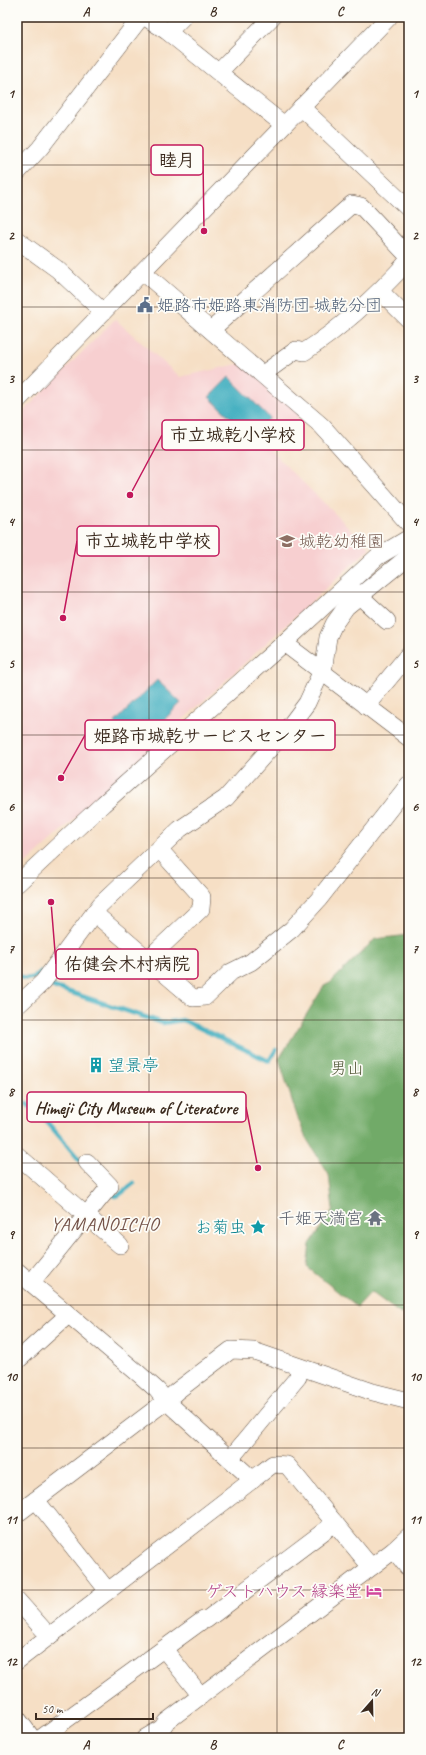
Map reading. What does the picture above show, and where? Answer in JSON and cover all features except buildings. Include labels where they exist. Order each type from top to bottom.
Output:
[{"type":"street","points":[[17,173],[40,148],[141,17]]},
{"type":"street","points":[[145,17],[168,32],[284,125]]},
{"type":"street","points":[[168,32],[183,17]]},
{"type":"street","points":[[219,72],[272,17]]},
{"type":"street","points":[[17,401],[389,17]]},
{"type":"street","points":[[301,108],[409,209]]},
{"type":"street","points":[[211,330],[352,204],[361,206],[409,259],[380,291],[316,344],[304,352],[296,350],[263,374]]},
{"type":"street","points":[[18,244],[56,268],[104,312]]},
{"type":"street","points":[[143,272],[322,426],[409,524]]},
{"type":"street","points":[[380,291],[409,320]]},
{"type":"street","points":[[17,1006],[44,981],[94,913],[180,829],[226,798],[290,727],[307,703],[318,670],[324,666],[327,643],[334,624],[346,607],[353,591],[377,557],[409,538]]},
{"type":"street","points":[[17,884],[103,804],[284,643],[353,591],[409,556]]},
{"type":"street","points":[[353,591],[387,621]]},
{"type":"street","points":[[284,643],[409,738]]},
{"type":"street","points":[[366,706],[409,654]]},
{"type":"street","points":[[94,913],[193,998],[205,997],[231,972],[250,962],[292,929],[319,899],[409,784]]},
{"type":"street","points":[[148,959],[201,909],[202,897],[158,849]]},
{"type":"street","points":[[17,1155],[120,1245]]},
{"type":"street","points":[[31,1284],[108,1188],[87,1162]]},
{"type":"street","points":[[17,1271],[139,1374],[157,1390],[166,1401],[253,1480]]},
{"type":"street","points":[[17,1361],[68,1315]]},
{"type":"street","points":[[17,1514],[231,1350],[254,1351],[373,1392],[409,1401]]},
{"type":"street","points":[[230,1459],[298,1377],[299,1367]]},
{"type":"street","points":[[17,1661],[273,1464],[287,1465],[370,1567]]},
{"type":"street","points":[[36,1500],[108,1591]]},
{"type":"street","points":[[41,1738],[203,1620],[206,1620],[335,1523]]},
{"type":"street","points":[[145,1738],[164,1733],[166,1722],[394,1550],[409,1536]]},
{"type":"street","points":[[394,1550],[409,1568]]},
{"type":"street","points":[[17,1600],[49,1636]]},
{"type":"street","points":[[164,1649],[200,1696]]},
{"type":"street","points":[[17,1718],[32,1738]]},
{"type":"shaded area","points":[[115,319],[180,377],[243,363],[303,414],[268,448],[370,548],[17,872],[17,418]]},
{"type":"green space","name":"男山","points":[[409,935],[409,1311],[401,1314],[371,1292],[357,1307],[307,1267],[310,1244],[333,1209],[329,1175],[305,1136],[279,1059],[324,986],[330,983],[375,939]]},
{"type":"water","points":[[229,377],[270,418],[251,437],[209,397]]},
{"type":"water","points":[[157,680],[181,703],[138,746],[114,723]]},
{"type":"waterway","points":[[17,975],[26,979],[36,976],[41,972]]},
{"type":"waterway","points":[[47,983],[54,987],[163,1023],[182,1020],[269,1061],[276,1050]]},
{"type":"waterway","points":[[27,1104],[47,1122],[83,1164]]},
{"type":"waterway","points":[[110,1190],[115,1196],[119,1195],[134,1183]]},
{"type":"place","name":"睦月","points":[[204,231]]},
{"type":"place","name":"姫路市姫路東消防団 城乾分団","points":[[145,305]]},
{"type":"place","name":"市立城乾小学校","points":[[130,495]]},
{"type":"place","name":"城乾幼稚園","points":[[287,541]]},
{"type":"place","name":"市立城乾中学校","points":[[63,618]]},
{"type":"place","name":"姫路市城乾サービスセンター","points":[[61,778]]},
{"type":"place","name":"佑健会木村病院","points":[[51,902]]},
{"type":"place","name":"望景亭","points":[[96,1065]]},
{"type":"place","name":"Himeji City Museum of Literature","points":[[258,1168]]},
{"type":"place","name":"千姫天満宮","points":[[375,1218]]},
{"type":"place","name":"お菊虫","points":[[258,1227]]},
{"type":"place","name":"ゲストハウス 縁楽堂","points":[[374,1591]]},
{"type":"district","name":"YAMANOICHO","points":[[105,1224]]}]
